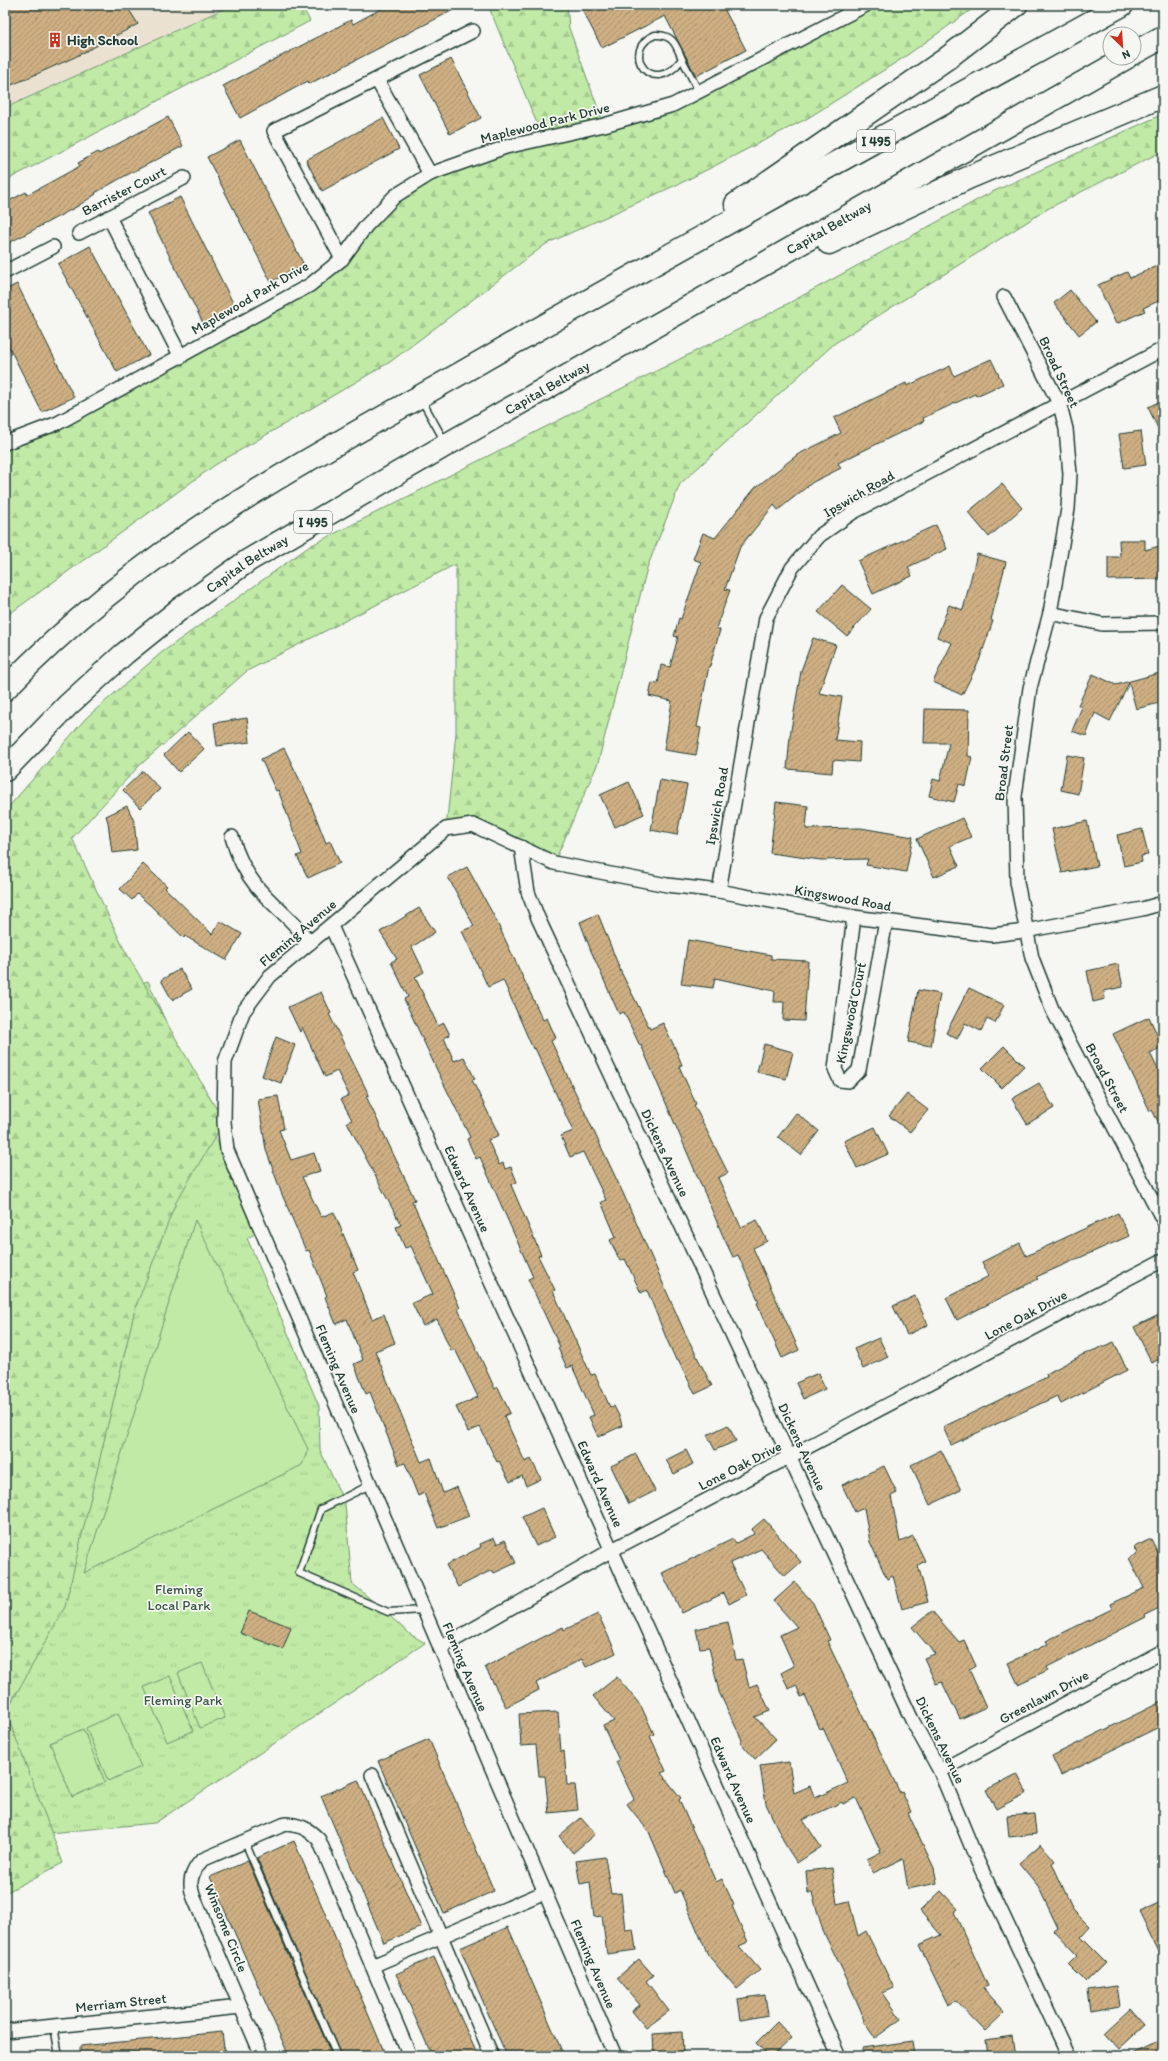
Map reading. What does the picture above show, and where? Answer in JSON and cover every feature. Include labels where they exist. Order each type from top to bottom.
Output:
[{"type":"highway","points":[[630,277],[946,59],[1016,5]]},
{"type":"highway","name":"I 495","points":[[5,689],[30,662],[89,610],[150,563],[199,529],[291,470],[630,277],[1122,5]]},
{"type":"highway","points":[[1142,49],[1163,37]]},
{"type":"highway","name":"Capital Beltway","points":[[5,770],[79,695],[124,654],[180,609],[248,560],[446,445],[1112,66]]},
{"type":"highway","points":[[658,325],[934,194],[1163,96]]},
{"type":"street","name":"Maplewood Park Drive","points":[[6,441],[58,423],[181,357],[310,284],[342,259],[366,226],[394,196],[430,174],[506,147],[604,125],[673,105],[866,5]]},
{"type":"street","points":[[342,259],[274,131],[290,121],[377,80],[473,31]]},
{"type":"street","points":[[377,80],[430,174]]},
{"type":"street","name":"Barrister Court","points":[[79,233],[184,178]]},
{"type":"street","points":[[109,217],[181,357]]},
{"type":"street","points":[[5,272],[53,247]]},
{"type":"street","name":"Broad Street","points":[[1004,297],[1060,405],[1066,429],[1070,474],[1068,509],[1050,613],[1030,688],[1015,796],[1017,882],[1025,931],[1032,958],[1052,1009],[1163,1220]]},
{"type":"street","name":"Ipswich Road","points":[[719,891],[766,618],[792,568],[819,536],[852,513],[1060,405],[1163,349]]},
{"type":"street","points":[[1050,613],[1102,624],[1163,623]]},
{"type":"street","name":"Fleming Avenue","points":[[521,847],[473,825],[446,830],[270,976],[243,1012],[225,1062],[224,1122],[227,1150],[615,2056]]},
{"type":"street","points":[[232,837],[236,852],[249,876],[257,887],[293,922],[310,943]]},
{"type":"street","name":"Kingswood Road","points":[[521,847],[554,863],[667,885],[719,891],[854,917],[992,935],[1025,931],[1142,910],[1163,903]]},
{"type":"street","name":"Dickens Avenue","points":[[521,847],[528,892],[538,918],[912,1720],[940,1771],[978,1860],[1069,2056]]},
{"type":"street","name":"Kingswood Court","points":[[854,917],[835,1068],[840,1080],[848,1081],[858,1070],[886,921]]},
{"type":"street","name":"Edward Avenue","points":[[331,926],[839,2056]]},
{"type":"street","name":"Lone Oak Drive","points":[[440,1648],[612,1550],[790,1458],[1163,1260]]},
{"type":"street","name":"Greenlawn Drive","points":[[940,1771],[1163,1651]]},
{"type":"street","points":[[372,1775],[492,2056]]},
{"type":"street","name":"Winsome Circle","points":[[262,2056],[194,1898],[190,1880],[195,1868],[202,1860],[285,1824],[298,1825],[310,1830],[319,1840],[410,2056]]},
{"type":"street","points":[[372,1966],[545,1892]]},
{"type":"street","name":"Merriam Street","points":[[5,2031],[241,2007]]},
{"type":"lane","points":[[682,59],[672,71],[660,76],[647,72],[642,67],[638,55],[640,48],[648,38],[662,35],[674,41],[699,92]]},
{"type":"lane","points":[[420,397],[446,445]]},
{"type":"lane","points":[[370,1485],[321,1509],[298,1573],[388,1612],[424,1610]]},
{"type":"lane","points":[[245,1842],[337,2056]]},
{"type":"lane","points":[[54,2026],[59,2056]]},
{"type":"shaded area","points":[[5,5],[232,5],[5,108]]},
{"type":"green space","points":[[232,5],[301,5],[310,21],[5,181],[5,108]]},
{"type":"green space","points":[[488,5],[567,5],[569,28],[604,125],[673,105],[866,5],[978,5],[903,58],[808,118],[685,181],[546,244],[390,362],[215,465],[5,617],[5,442],[310,285],[366,226],[430,174],[543,138]]},
{"type":"green space","points":[[1163,114],[1163,151],[1049,208],[835,343],[680,484],[647,568],[598,763],[554,863],[473,825],[446,829],[456,733],[456,564],[247,671],[139,766],[72,838],[123,947],[224,1122],[176,1202],[135,1309],[65,1607],[6,1712],[63,1863],[5,1893],[5,811],[86,718],[161,653],[310,546],[767,315],[990,193]]},
{"type":"green space","name":"Fleming Local Park","points":[[5,907],[120,989],[148,981],[257,1233],[247,1238],[319,1406],[320,1450],[345,1504],[352,1583],[410,1634],[425,1643],[155,1823],[49,1833],[5,1720]]},
{"type":"green space","points":[[195,1220],[308,1449],[302,1465],[84,1573]]},
{"type":"green space","points":[[202,1663],[225,1718],[200,1728],[178,1673]]},
{"type":"green space","points":[[170,1676],[193,1731],[167,1742],[144,1687]]},
{"type":"green space","points":[[118,1713],[141,1767],[108,1781],[86,1728]]},
{"type":"green space","points":[[83,1729],[105,1782],[72,1797],[50,1743]]},
{"type":"building","name":"High School","points":[[14,5],[126,5],[138,24],[75,57],[5,88],[5,9]]},
{"type":"building","points":[[388,5],[463,5],[309,84],[308,81],[240,118],[223,86],[351,20],[353,24]]},
{"type":"building","points":[[580,5],[722,5],[746,50],[696,76],[665,16],[602,48]]},
{"type":"building","points":[[451,59],[481,118],[450,134],[420,75]]},
{"type":"building","points":[[168,117],[183,146],[123,177],[95,193],[96,194],[78,206],[5,245],[5,203],[26,192],[27,195],[80,166],[78,163],[98,152],[99,154]]},
{"type":"building","points":[[383,118],[399,149],[322,191],[306,160]]},
{"type":"building","points":[[240,140],[304,265],[271,282],[207,157]]},
{"type":"building","points":[[180,197],[236,309],[204,325],[148,213]]},
{"type":"building","points":[[90,246],[149,355],[117,372],[58,264]]},
{"type":"building","points":[[1163,263],[1163,299],[1143,308],[1145,311],[1116,324],[1098,285],[1127,272],[1130,278]]},
{"type":"building","points":[[17,284],[74,397],[42,412],[5,339],[5,290]]},
{"type":"building","points":[[1070,290],[1096,322],[1079,335],[1054,303]]},
{"type":"building","points":[[991,359],[1003,384],[976,396],[975,394],[923,418],[924,421],[838,463],[841,468],[813,482],[778,510],[774,505],[740,547],[725,589],[730,590],[716,628],[720,630],[709,666],[697,727],[701,728],[696,755],[664,750],[672,701],[649,696],[652,683],[658,684],[661,665],[670,667],[678,637],[674,636],[679,618],[681,619],[701,562],[693,559],[703,533],[715,538],[755,488],[797,455],[841,433],[834,418],[906,383],[907,386],[950,366],[954,376]]},
{"type":"building","points":[[1163,400],[1163,439],[1148,407]]},
{"type":"building","points":[[1141,431],[1146,465],[1124,468],[1119,434]]},
{"type":"building","points":[[1002,484],[1022,508],[989,537],[968,512]]},
{"type":"building","points":[[936,525],[947,549],[908,567],[912,576],[873,594],[858,561]]},
{"type":"building","points":[[1119,540],[1145,540],[1145,550],[1163,545],[1163,579],[1108,580],[1108,557],[1120,557]]},
{"type":"building","points":[[977,554],[1006,562],[991,620],[993,621],[979,661],[962,695],[933,682],[952,643],[937,637],[949,605],[963,610]]},
{"type":"building","points":[[842,585],[871,609],[847,636],[818,612]]},
{"type":"building","points":[[813,638],[836,645],[819,693],[842,697],[835,740],[860,742],[859,762],[833,760],[832,773],[787,769],[790,736],[801,671]]},
{"type":"building","points":[[1163,672],[1163,702],[1136,709],[1129,683],[1110,721],[1095,713],[1086,736],[1072,731],[1082,707],[1078,705],[1093,674],[1116,685]]},
{"type":"building","points":[[925,709],[969,710],[968,756],[972,757],[966,786],[959,784],[954,802],[929,796],[933,779],[940,781],[949,743],[924,743]]},
{"type":"building","points":[[247,718],[250,742],[217,746],[214,723]]},
{"type":"building","points":[[188,732],[204,749],[179,772],[164,755]]},
{"type":"building","points":[[284,748],[308,797],[326,843],[330,841],[340,863],[308,878],[297,856],[302,854],[278,790],[276,791],[261,759]]},
{"type":"building","points":[[1067,755],[1084,758],[1078,794],[1061,790]]},
{"type":"building","points":[[143,771],[160,789],[140,808],[123,790]]},
{"type":"building","points":[[660,780],[687,785],[677,835],[651,830]]},
{"type":"building","points":[[629,782],[644,814],[615,827],[600,795]]},
{"type":"building","points":[[776,802],[808,806],[806,829],[861,828],[913,837],[906,872],[866,865],[868,859],[821,860],[770,853]]},
{"type":"building","points":[[127,806],[134,821],[137,850],[112,853],[106,816]]},
{"type":"building","points":[[962,818],[971,837],[950,846],[959,866],[934,877],[917,839]]},
{"type":"building","points":[[1087,821],[1097,866],[1062,873],[1052,829]]},
{"type":"building","points":[[1142,829],[1148,855],[1141,856],[1142,862],[1124,866],[1117,835]]},
{"type":"building","points":[[143,864],[167,886],[165,888],[212,934],[220,921],[242,934],[226,960],[185,936],[184,938],[137,894],[132,900],[120,889]]},
{"type":"building","points":[[467,867],[494,916],[543,1020],[547,1018],[556,1038],[551,1041],[623,1193],[684,1331],[712,1386],[695,1394],[678,1359],[676,1360],[647,1290],[641,1293],[625,1259],[620,1261],[610,1240],[616,1237],[601,1202],[606,1200],[583,1152],[570,1157],[561,1136],[573,1131],[535,1048],[533,1049],[503,980],[488,987],[462,931],[474,926],[448,877]]},
{"type":"building","points":[[419,908],[435,932],[412,947],[424,972],[415,977],[438,1026],[444,1023],[450,1035],[444,1038],[454,1061],[464,1057],[475,1079],[472,1080],[499,1135],[488,1140],[499,1165],[503,1163],[505,1169],[511,1167],[517,1182],[511,1185],[541,1255],[538,1256],[555,1290],[553,1291],[591,1375],[595,1374],[610,1407],[614,1406],[620,1418],[622,1426],[598,1437],[589,1417],[594,1415],[572,1366],[567,1368],[558,1348],[560,1347],[528,1279],[533,1277],[480,1157],[476,1159],[467,1139],[470,1137],[404,999],[408,997],[391,962],[397,959],[380,932]]},
{"type":"building","points":[[598,914],[621,972],[650,1029],[663,1023],[675,1048],[682,1065],[679,1066],[696,1104],[694,1105],[728,1173],[718,1178],[741,1227],[757,1220],[767,1241],[753,1248],[799,1350],[782,1358],[757,1303],[759,1302],[738,1255],[733,1257],[723,1236],[641,1045],[640,1046],[624,1012],[619,1014],[591,951],[580,922]]},
{"type":"building","points":[[688,940],[771,955],[771,959],[808,961],[804,1021],[783,1020],[784,1002],[774,1002],[775,991],[715,978],[713,988],[681,984]]},
{"type":"building","points":[[1118,964],[1123,987],[1104,991],[1105,999],[1093,1002],[1087,971]]},
{"type":"building","points":[[180,969],[192,989],[172,1000],[161,980]]},
{"type":"building","points":[[969,988],[1004,1005],[995,1023],[987,1019],[981,1031],[965,1023],[957,1039],[946,1033]]},
{"type":"building","points":[[918,990],[940,994],[931,1046],[908,1042]]},
{"type":"building","points":[[321,992],[331,1013],[329,1014],[369,1095],[366,1096],[415,1200],[412,1201],[460,1308],[458,1309],[495,1389],[498,1387],[510,1413],[504,1416],[525,1462],[531,1459],[541,1479],[526,1486],[522,1476],[510,1482],[499,1461],[497,1462],[480,1427],[468,1432],[456,1407],[478,1397],[455,1349],[451,1351],[437,1319],[423,1326],[412,1303],[433,1294],[411,1246],[405,1248],[396,1227],[401,1225],[347,1122],[352,1120],[341,1099],[349,1095],[337,1071],[325,1077],[302,1027],[300,1032],[288,1007]]},
{"type":"building","points":[[1149,1017],[1163,1047],[1150,1053],[1163,1080],[1163,1131],[1152,1110],[1150,1111],[1113,1034]]},
{"type":"building","points":[[276,1037],[295,1045],[281,1083],[262,1076]]},
{"type":"building","points":[[764,1044],[793,1052],[786,1079],[757,1072]]},
{"type":"building","points":[[1004,1046],[1024,1066],[1002,1088],[982,1068]]},
{"type":"building","points":[[1039,1083],[1054,1108],[1027,1124],[1012,1099]]},
{"type":"building","points":[[907,1094],[928,1110],[910,1132],[889,1116]]},
{"type":"building","points":[[278,1096],[284,1129],[279,1130],[291,1160],[314,1153],[320,1171],[302,1177],[321,1217],[334,1212],[358,1270],[353,1272],[372,1319],[384,1314],[395,1343],[375,1351],[421,1462],[431,1458],[443,1493],[457,1487],[469,1516],[438,1528],[424,1493],[418,1496],[405,1463],[399,1465],[370,1392],[366,1394],[354,1364],[363,1360],[347,1319],[336,1324],[309,1250],[306,1251],[281,1192],[266,1150],[258,1099]]},
{"type":"building","points":[[796,1113],[819,1131],[801,1155],[778,1137]]},
{"type":"building","points":[[875,1127],[888,1154],[857,1168],[844,1141]]},
{"type":"building","points":[[1118,1213],[1129,1236],[1036,1277],[1038,1279],[957,1320],[946,1298],[989,1276],[982,1262],[1020,1243],[1026,1256]]},
{"type":"building","points":[[915,1296],[928,1325],[907,1335],[893,1306]]},
{"type":"building","points":[[1163,1313],[1163,1357],[1152,1363],[1134,1327]]},
{"type":"building","points":[[879,1338],[888,1357],[863,1369],[854,1349]]},
{"type":"building","points":[[1114,1342],[1127,1370],[1061,1404],[1057,1396],[951,1445],[943,1427],[1047,1377],[1046,1374],[1082,1355]]},
{"type":"building","points":[[818,1373],[825,1389],[803,1399],[796,1383]]},
{"type":"building","points":[[728,1425],[736,1441],[715,1450],[707,1435]]},
{"type":"building","points":[[686,1450],[693,1464],[674,1474],[666,1460]]},
{"type":"building","points":[[941,1450],[961,1490],[930,1505],[911,1465]]},
{"type":"building","points":[[636,1454],[655,1491],[629,1504],[611,1466]]},
{"type":"building","points":[[884,1466],[897,1493],[891,1496],[900,1542],[913,1536],[925,1561],[918,1565],[928,1602],[902,1609],[893,1576],[887,1579],[870,1542],[864,1508],[855,1512],[842,1485]]},
{"type":"building","points":[[542,1508],[555,1537],[536,1546],[522,1517]]},
{"type":"building","points":[[764,1519],[801,1562],[785,1576],[761,1549],[730,1563],[746,1595],[729,1604],[724,1593],[682,1613],[662,1573],[733,1539],[736,1543],[754,1534],[752,1529]]},
{"type":"building","points":[[494,1538],[497,1544],[505,1540],[516,1563],[494,1573],[492,1570],[458,1587],[446,1565],[481,1547],[480,1544]]},
{"type":"building","points":[[1151,1539],[1163,1563],[1163,1606],[1145,1615],[1146,1617],[1047,1667],[1048,1670],[1018,1684],[1008,1663],[1048,1644],[1046,1641],[1112,1609],[1110,1604],[1144,1588],[1129,1558],[1137,1554],[1134,1547]]},
{"type":"building","points":[[795,1582],[813,1603],[830,1640],[827,1641],[900,1793],[902,1792],[911,1812],[908,1813],[934,1868],[937,1883],[908,1889],[903,1859],[873,1873],[867,1859],[881,1852],[856,1798],[843,1804],[842,1802],[803,1820],[821,1847],[797,1863],[786,1846],[766,1804],[760,1766],[789,1762],[794,1793],[810,1786],[815,1798],[848,1783],[823,1728],[820,1729],[805,1695],[801,1697],[796,1685],[789,1689],[781,1673],[794,1666],[780,1635],[797,1627],[774,1601]]},
{"type":"building","points":[[249,1611],[291,1627],[283,1649],[240,1633]]},
{"type":"building","points":[[932,1611],[959,1642],[964,1640],[976,1666],[969,1669],[986,1707],[960,1719],[942,1682],[936,1684],[924,1658],[935,1654],[912,1627]]},
{"type":"building","points":[[598,1614],[616,1653],[586,1667],[582,1659],[536,1683],[539,1690],[506,1707],[485,1667],[563,1627],[564,1630]]},
{"type":"building","points":[[728,1622],[736,1660],[742,1659],[749,1687],[757,1684],[770,1711],[755,1717],[776,1739],[755,1759],[740,1742],[742,1740],[719,1692],[709,1647],[700,1648],[696,1629]]},
{"type":"building","points":[[617,1677],[641,1706],[654,1734],[650,1736],[666,1771],[661,1773],[681,1798],[679,1800],[716,1882],[722,1879],[734,1905],[732,1906],[748,1942],[739,1946],[760,1970],[737,1989],[708,1955],[680,1890],[675,1893],[649,1832],[627,1804],[634,1799],[616,1762],[619,1760],[603,1726],[614,1721],[593,1696]]},
{"type":"building","points":[[1163,1701],[1163,1725],[1061,1775],[1052,1756]]},
{"type":"building","points":[[558,1712],[561,1752],[564,1751],[567,1785],[575,1785],[578,1810],[549,1813],[545,1776],[539,1776],[536,1745],[521,1746],[519,1714]]},
{"type":"building","points":[[429,1739],[494,1891],[444,1913],[378,1761]]},
{"type":"building","points":[[1017,1774],[1027,1793],[996,1809],[986,1790]]},
{"type":"building","points":[[358,1780],[421,1927],[384,1943],[321,1796]]},
{"type":"building","points":[[1034,1814],[1036,1834],[1009,1837],[1007,1816]]},
{"type":"building","points":[[581,1818],[595,1834],[573,1853],[559,1836]]},
{"type":"building","points":[[294,1841],[386,2056],[341,2056],[257,1858]]},
{"type":"building","points":[[1041,1844],[1055,1861],[1052,1863],[1073,1910],[1090,1927],[1081,1937],[1106,1962],[1086,1982],[1068,1964],[1077,1955],[1054,1931],[1058,1928],[1038,1886],[1019,1863]]},
{"type":"building","points":[[605,1857],[611,1894],[621,1893],[625,1930],[633,1929],[636,1950],[607,1954],[602,1916],[594,1917],[590,1882],[580,1884],[576,1861]]},
{"type":"building","points":[[248,1861],[332,2056],[289,2056],[210,1877]]},
{"type":"building","points":[[832,1868],[837,1904],[849,1901],[858,1936],[866,1931],[894,1988],[883,1993],[901,2019],[875,2038],[863,2021],[865,2020],[847,1979],[823,1931],[812,1893],[808,1893],[806,1871]]},
{"type":"building","points":[[941,1891],[958,1909],[954,1912],[988,1986],[983,1988],[1005,2012],[985,2031],[956,2001],[948,2005],[919,1945],[941,1935],[920,1911]]},
{"type":"building","points":[[1163,1901],[1163,1961],[1139,1912]]},
{"type":"building","points":[[508,1927],[564,2056],[507,2056],[497,2034],[460,1948]]},
{"type":"building","points":[[434,1957],[478,2056],[432,2056],[396,1974]]},
{"type":"building","points":[[639,1959],[653,1975],[646,1981],[669,2011],[646,2028],[632,2011],[640,2005],[617,1978]]},
{"type":"building","points":[[1117,1986],[1120,2006],[1090,2011],[1087,1990]]},
{"type":"building","points":[[765,1995],[768,2015],[741,2020],[738,1999]]},
{"type":"building","points":[[1132,2008],[1146,2024],[1119,2049],[1105,2033]]},
{"type":"building","points":[[777,2022],[792,2038],[773,2056],[769,2056],[756,2043]]},
{"type":"building","points":[[222,2032],[225,2056],[80,2056],[80,2046]]},
{"type":"building","points":[[682,2032],[683,2054],[654,2056],[653,2034]]},
{"type":"building","points":[[1012,2036],[1015,2056],[988,2056],[986,2040]]},
{"type":"building","points":[[912,2041],[914,2056],[864,2056],[863,2048]]},
{"type":"building","points":[[1160,2041],[1163,2048],[1163,2056],[1128,2056]]},
{"type":"place","name":"High School","points":[[55,40]]},
{"type":"park label","name":"Fleming Park","points":[[183,1700]]}]
